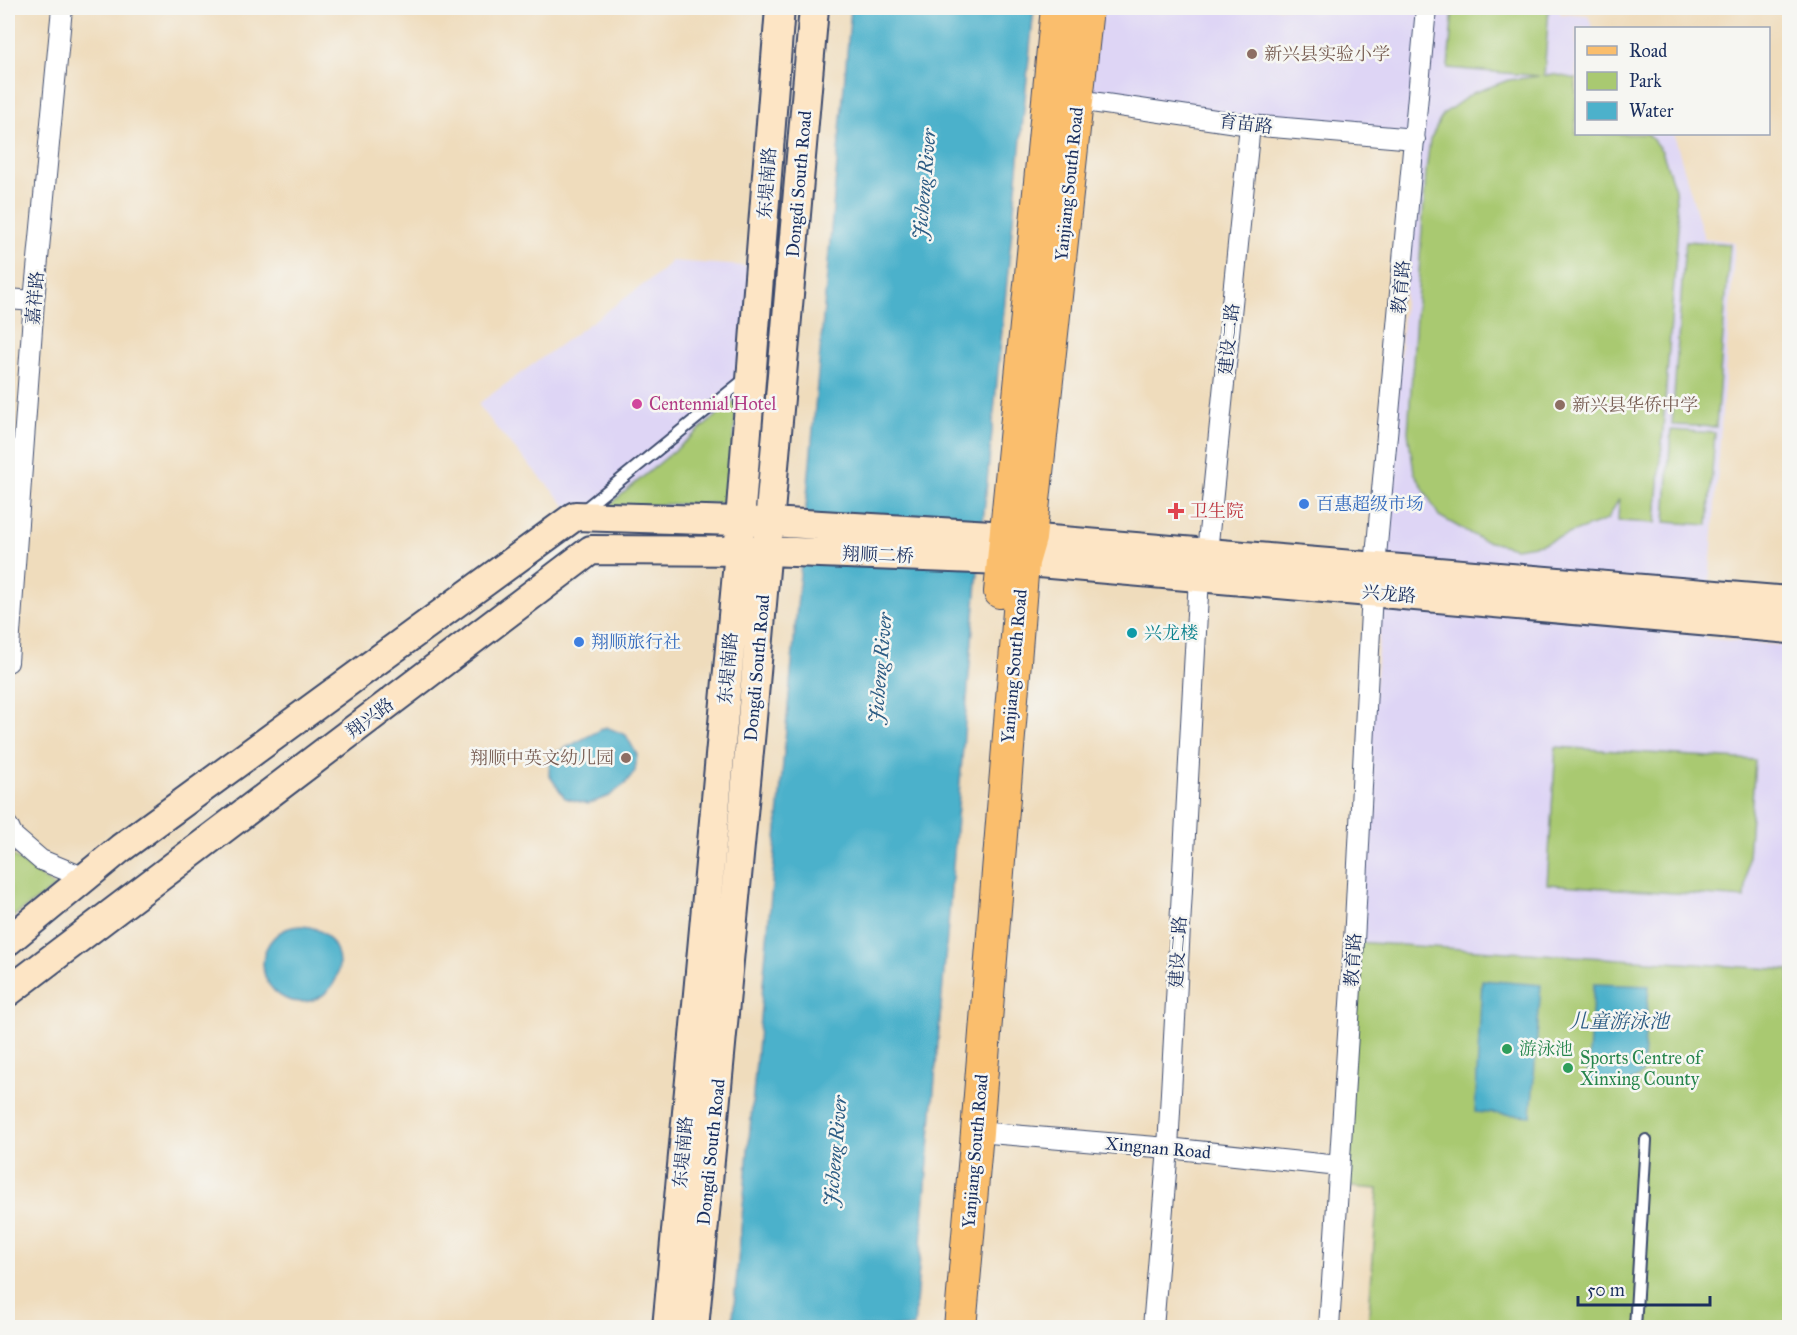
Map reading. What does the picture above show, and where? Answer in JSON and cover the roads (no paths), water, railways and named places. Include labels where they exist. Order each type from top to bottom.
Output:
[{"type":"main road","name":"东堤南路","points":[[667,1328],[739,551],[780,8]]},
{"type":"main road","name":"Dongdi South Road","points":[[694,1328],[768,551],[814,8]]},
{"type":"main road","name":"Yanjiang South Road","points":[[944,1328],[982,896],[983,826],[1057,8]]},
{"type":"main road","name":"Yanjiang South Road","points":[[960,1328],[977,1132],[1007,548],[1078,99],[1087,8]]},
{"type":"main road","points":[[8,941],[121,848],[576,516],[770,522]]},
{"type":"main road","name":"翔顺二桥","points":[[770,522],[1007,548]]},
{"type":"main road","name":"翔顺二桥","points":[[768,551],[1007,548]]},
{"type":"main road","name":"兴龙路","points":[[1007,548],[1373,580],[1790,629]]},
{"type":"main road","name":"翔兴路","points":[[8,992],[591,550],[768,551]]},
{"type":"main road","name":"兴龙路","points":[[1373,580],[1790,601]]},
{"type":"street","name":"嘉祥路","points":[[8,662],[34,301],[62,8]]},
{"type":"street","name":"教育路","points":[[1329,1328],[1354,942],[1373,580],[1426,8]]},
{"type":"street","name":"育苗路","points":[[1078,99],[1250,125],[1415,139]]},
{"type":"street","name":"建设二路","points":[[1153,1328],[1168,1148],[1203,565],[1250,125]]},
{"type":"street","points":[[8,299],[34,301]]},
{"type":"street","points":[[8,826],[12,835],[41,860],[85,878]]},
{"type":"street","name":"Xingnan Road","points":[[977,1132],[1168,1148],[1340,1166]]},
{"type":"lane","points":[[576,516],[753,373]]},
{"type":"lane","points":[[1635,1328],[1646,1140]]},
{"type":"water","name":"Jicheng River","points":[[851,8],[1034,8],[976,593],[914,1327],[732,1328]]},
{"type":"water","points":[[606,727],[626,735],[637,755],[635,771],[625,784],[609,796],[588,804],[565,798],[549,775],[550,756]]},
{"type":"water","points":[[301,926],[316,929],[328,937],[336,949],[339,964],[336,979],[328,991],[316,999],[301,1002],[286,999],[274,991],[266,979],[263,964],[266,949],[274,937],[286,929]]},
{"type":"water","name":"游泳池","points":[[1482,980],[1541,985],[1531,1116],[1475,1112]]},
{"type":"water","name":"儿童游泳池","points":[[1594,984],[1649,986],[1642,1073],[1626,1085],[1587,1082]]},
{"type":"place","name":"新兴县实验小学","points":[[1252,54]]},
{"type":"place","name":"Centennial Hotel","points":[[637,404]]},
{"type":"place","name":"新兴县华侨中学","points":[[1560,405]]},
{"type":"place","name":"百惠超级市场","points":[[1304,504]]},
{"type":"place","name":"卫生院","points":[[1176,511]]},
{"type":"place","name":"兴龙楼","points":[[1132,633]]},
{"type":"place","name":"翔顺旅行社","points":[[579,642]]},
{"type":"place","name":"翔顺中英文幼儿园","points":[[626,758]]},
{"type":"place","name":"游泳池","points":[[1507,1049]]},
{"type":"place","name":"Sports Centre of Xinxing County","points":[[1568,1068]]}]
